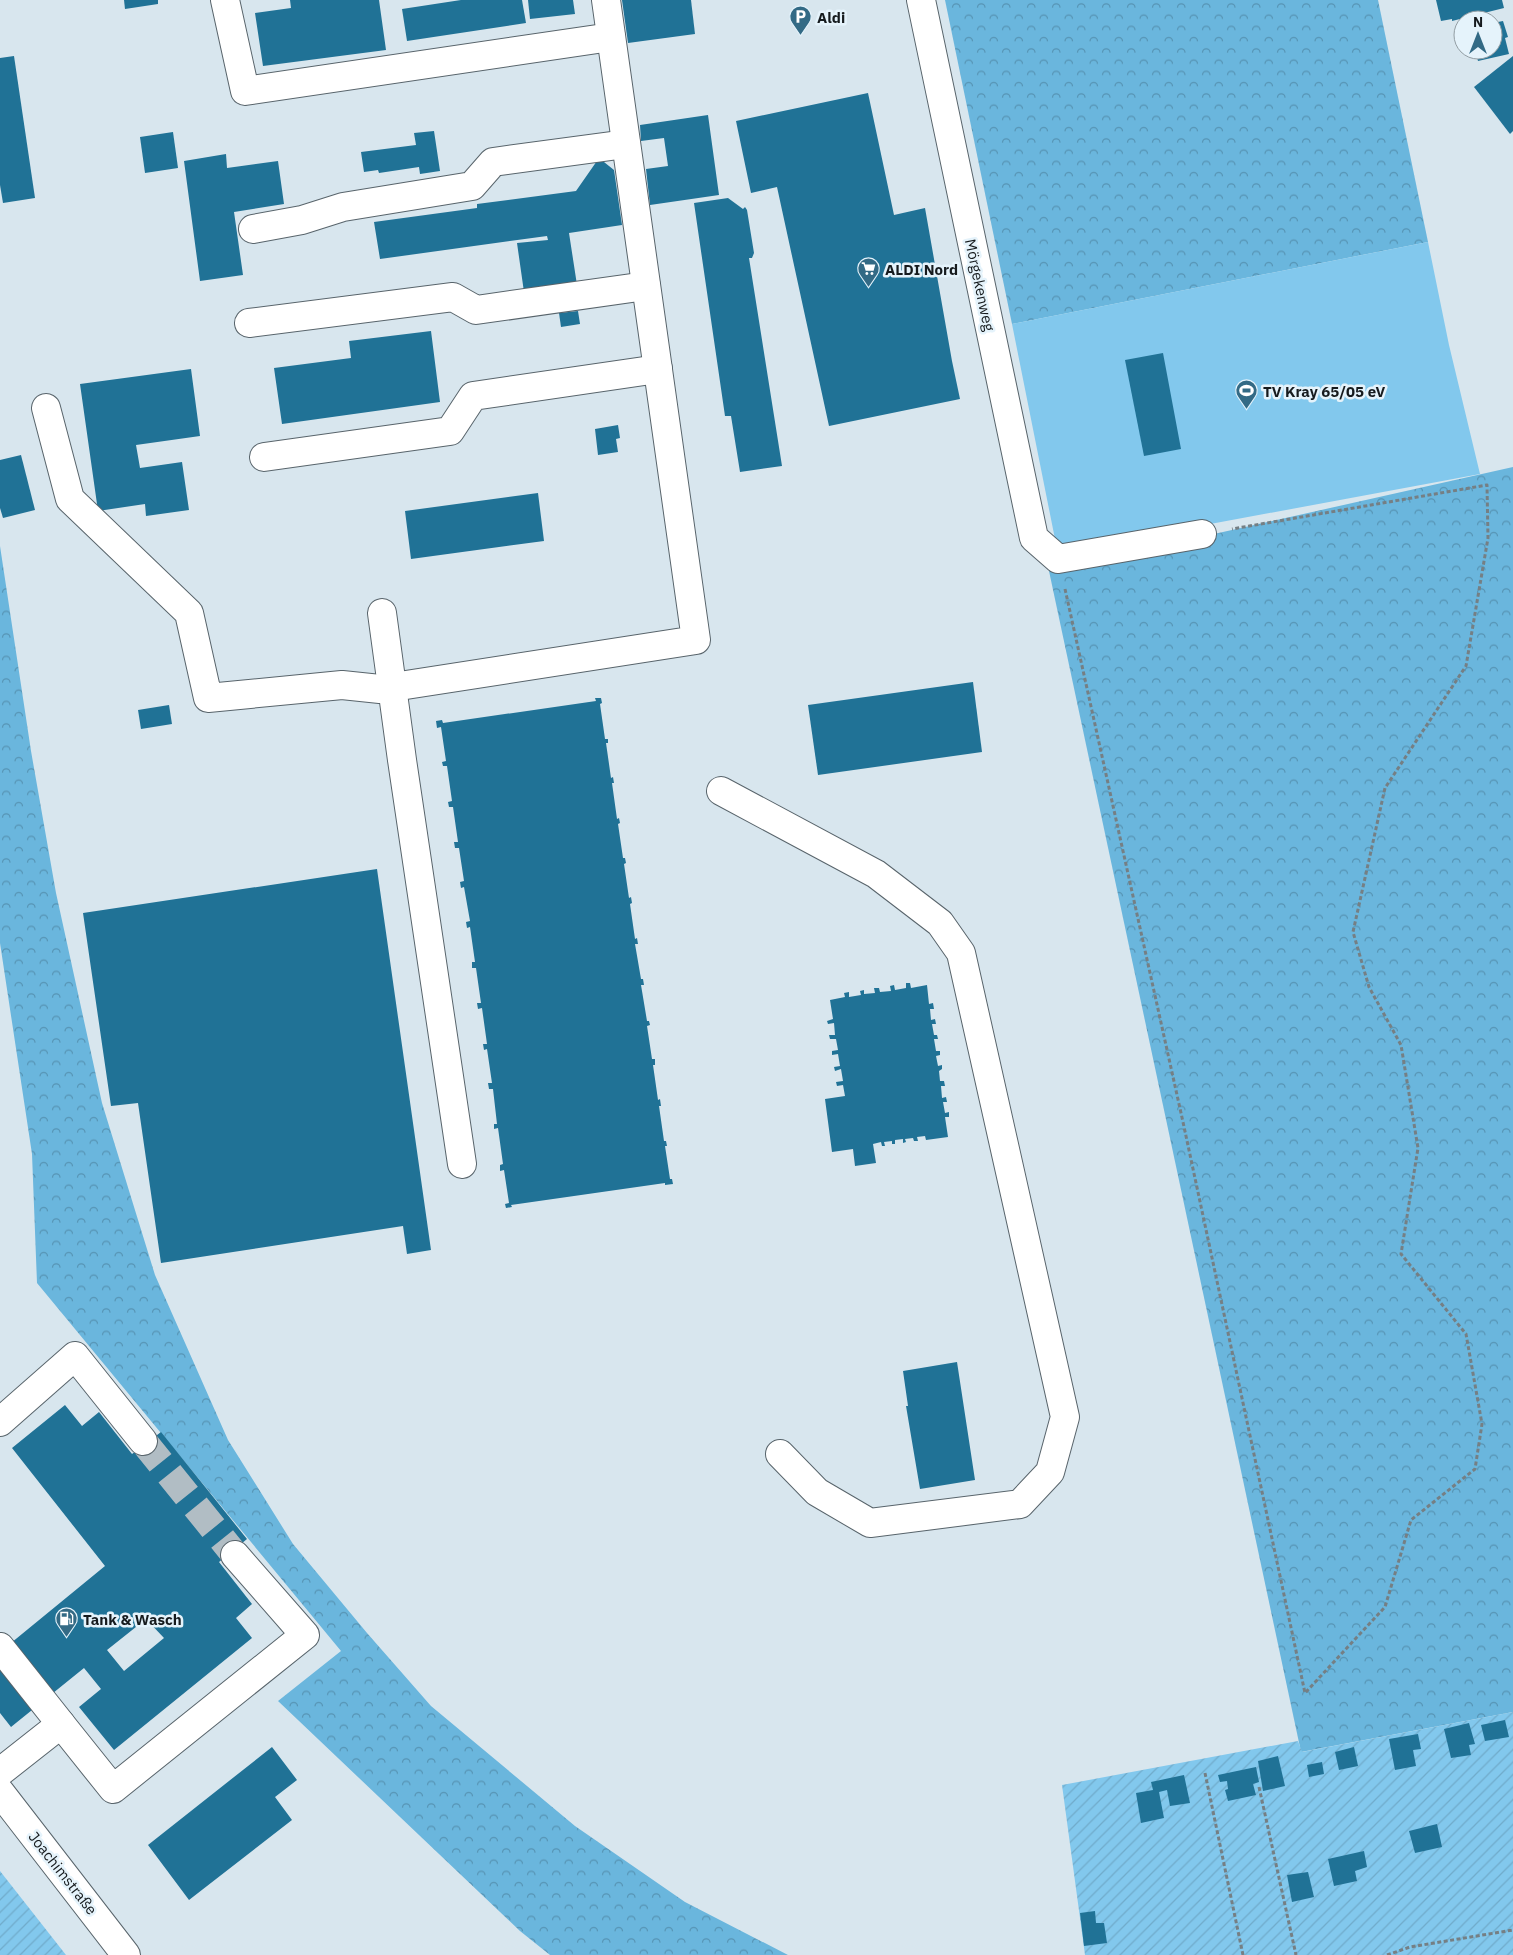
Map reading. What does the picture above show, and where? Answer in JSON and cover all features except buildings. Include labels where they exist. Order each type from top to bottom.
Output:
[{"type":"street","points":[[225,0],[244,92],[612,37]]},
{"type":"street","points":[[46,408],[70,499],[189,614],[208,698],[342,685],[392,687],[696,640],[606,0]]},
{"type":"street","name":"Mörgekenweg","points":[[921,0],[1034,538],[1058,559]]},
{"type":"street","points":[[253,229],[302,220],[343,207],[472,186],[493,162],[626,144]]},
{"type":"street","points":[[249,323],[453,297],[476,310],[646,286]]},
{"type":"street","points":[[264,457],[450,431],[473,396],[658,369]]},
{"type":"street","points":[[1058,559],[1202,534]]},
{"type":"street","points":[[382,614],[462,1164]]},
{"type":"street","points":[[721,791],[876,874],[940,923],[961,953],[1065,1417],[1050,1472],[1020,1504],[870,1523],[817,1492],[780,1454]]},
{"type":"street","points":[[0,1422],[75,1356],[143,1441]]},
{"type":"street","points":[[0,1647],[113,1789],[305,1635],[235,1555]]},
{"type":"street","points":[[0,1772],[61,1724]]},
{"type":"street","name":"Joachimstraße","points":[[0,1792],[126,1955]]},
{"type":"path","points":[[1058,559],[1185,1132],[1305,1693],[1385,1607],[1411,1520],[1475,1469],[1482,1424],[1466,1334],[1402,1254],[1418,1148],[1402,1045],[1369,987],[1353,932],[1385,788],[1466,666],[1488,538],[1487,485],[1202,534]]},
{"type":"path","points":[[1204,1773],[1243,1955]]},
{"type":"path","points":[[1259,1787],[1296,1955]]},
{"type":"path","points":[[1387,1955],[1410,1947],[1513,1930]]},
{"type":"green space","points":[[945,0],[1378,0],[1428,242],[1012,324]]},
{"type":"green space","points":[[1513,467],[1513,1712],[1301,1752],[1049,571]]},
{"type":"green space","points":[[0,546],[31,751],[56,893],[102,1103],[155,1275],[228,1440],[293,1544],[431,1706],[575,1826],[685,1902],[788,1955],[550,1955],[520,1931],[278,1701],[341,1651],[37,1283],[32,1154],[0,943]]},
{"type":"shaded area","name":"TV Kray 65/05 eV","points":[[1428,242],[1449,345],[1480,474],[1076,549],[1056,544],[1012,324]]},
{"type":"shaded area","points":[[1513,1712],[1513,1955],[1085,1955],[1062,1785],[1298,1741],[1302,1752]]},
{"type":"shaded area","points":[[0,1871],[66,1955],[0,1955]]},
{"type":"tunnel","points":[[143,1441],[235,1555]]},
{"type":"place","name":"Aldi","points":[[801,36]]},
{"type":"place","name":"ALDI Nord","points":[[869,288]]},
{"type":"place","name":"TV Kray 65/05 eV","points":[[1247,410]]},
{"type":"place","name":"Tank & Wasch","points":[[67,1638]]}]
